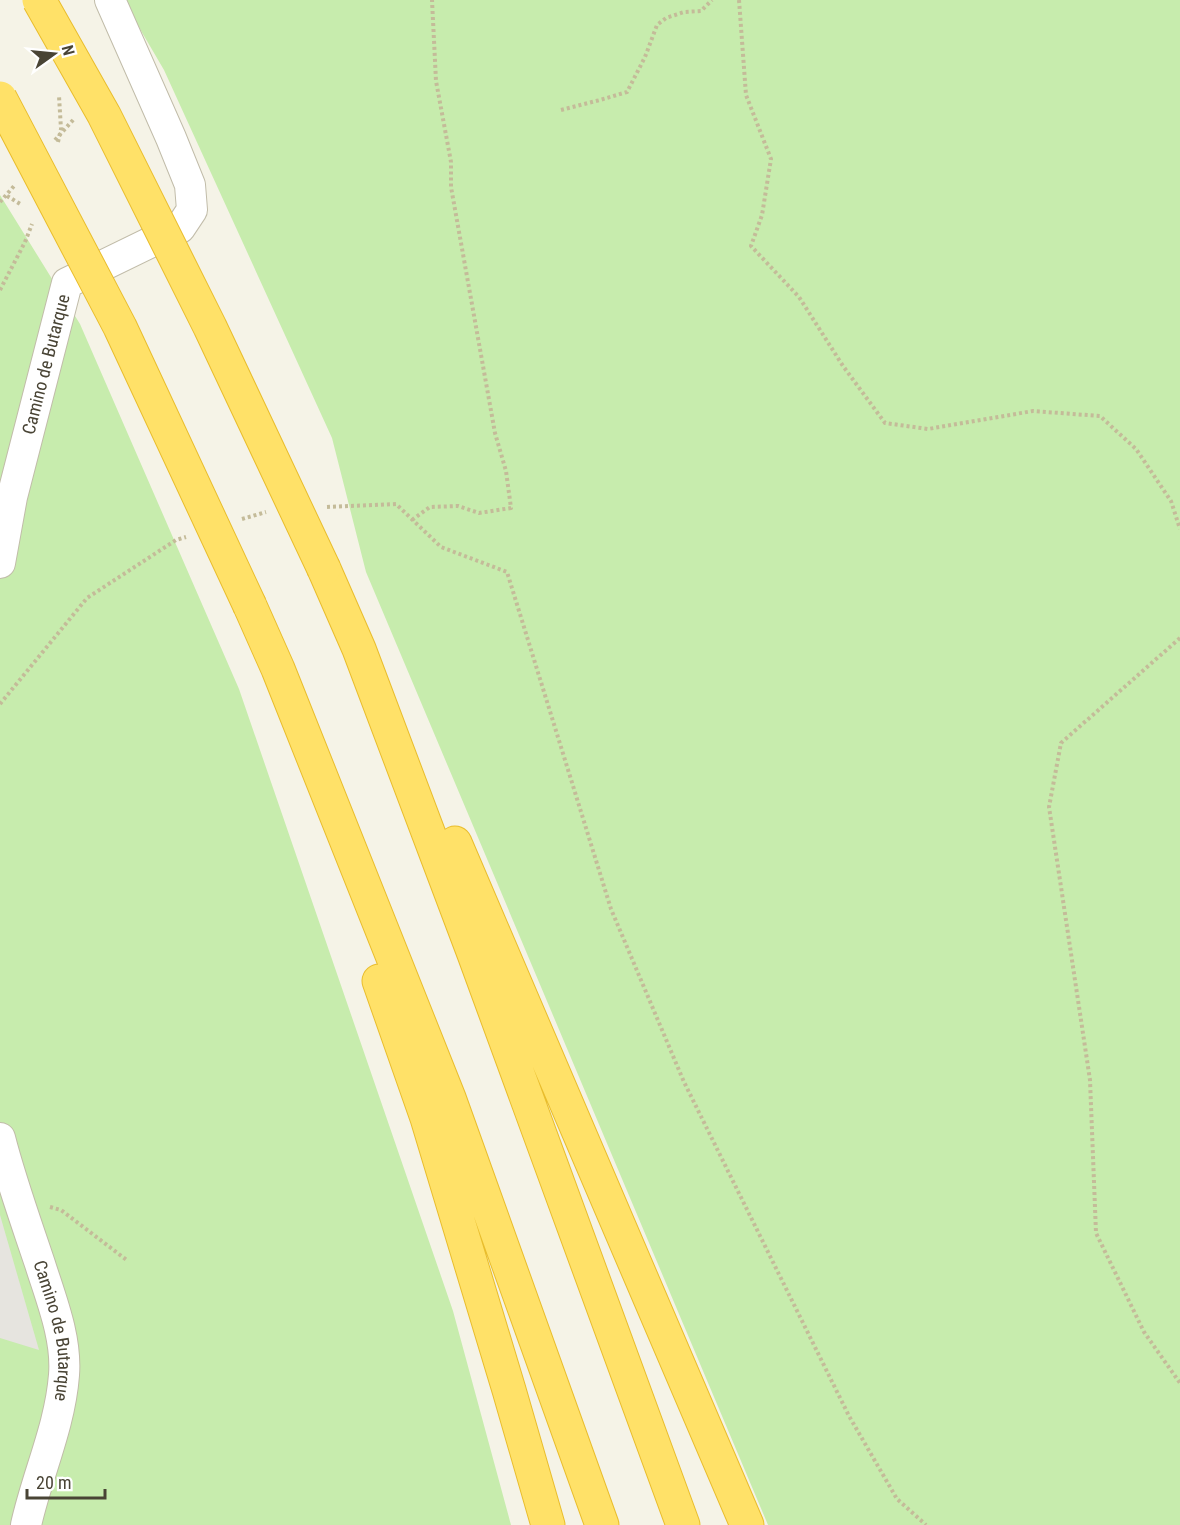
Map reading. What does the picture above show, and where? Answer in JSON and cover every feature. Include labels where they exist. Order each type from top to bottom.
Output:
[{"type":"highway","points":[[39,0],[110,126],[210,327],[324,569],[359,649],[478,965],[682,1525]]},
{"type":"highway","points":[[0,98],[120,327],[278,669],[449,1098],[602,1525]]},
{"type":"highway","points":[[359,649],[424,774],[747,1525]]},
{"type":"highway","points":[[278,669],[292,748],[346,885],[427,1118],[548,1525]]},
{"type":"street","name":"Camino de Butarque","points":[[0,563],[12,496],[67,284],[180,228],[192,210],[190,185],[110,0]]},
{"type":"street","name":"Camino de Butarque","points":[[0,1138],[55,1311],[62,1342],[64,1372],[62,1400],[26,1525]]},
{"type":"path","points":[[412,520],[430,507],[458,506],[479,513],[510,508],[506,471],[495,433],[451,188],[451,162],[436,81],[432,0]]},
{"type":"path","points":[[561,110],[627,92],[645,57],[657,25],[666,18],[684,12],[701,11],[712,0]]},
{"type":"path","points":[[739,1],[746,95],[771,159],[762,215],[751,246],[799,297],[843,366],[885,423],[928,429],[1033,411],[1100,416],[1136,449],[1171,501],[1180,529]]},
{"type":"path","points":[[56,148],[61,129],[58,85]]},
{"type":"path","points":[[0,290],[25,242],[33,220]]},
{"type":"path","points":[[507,572],[611,909],[684,1082],[849,1416],[897,1499],[926,1525]]},
{"type":"path","points":[[1180,638],[1061,743],[1049,807],[1090,1080],[1096,1233],[1144,1332],[1180,1383]]},
{"type":"path","points":[[19,1201],[61,1210],[128,1261]]},
{"type":"green space","points":[[123,0],[1180,0],[1180,1525],[768,1525],[366,572],[332,438],[164,70]]},
{"type":"green space","points":[[0,195],[80,324],[239,689],[453,1311],[511,1525],[0,1525]]},
{"type":"shaded area","points":[[0,1215],[39,1350],[0,1338]]}]
